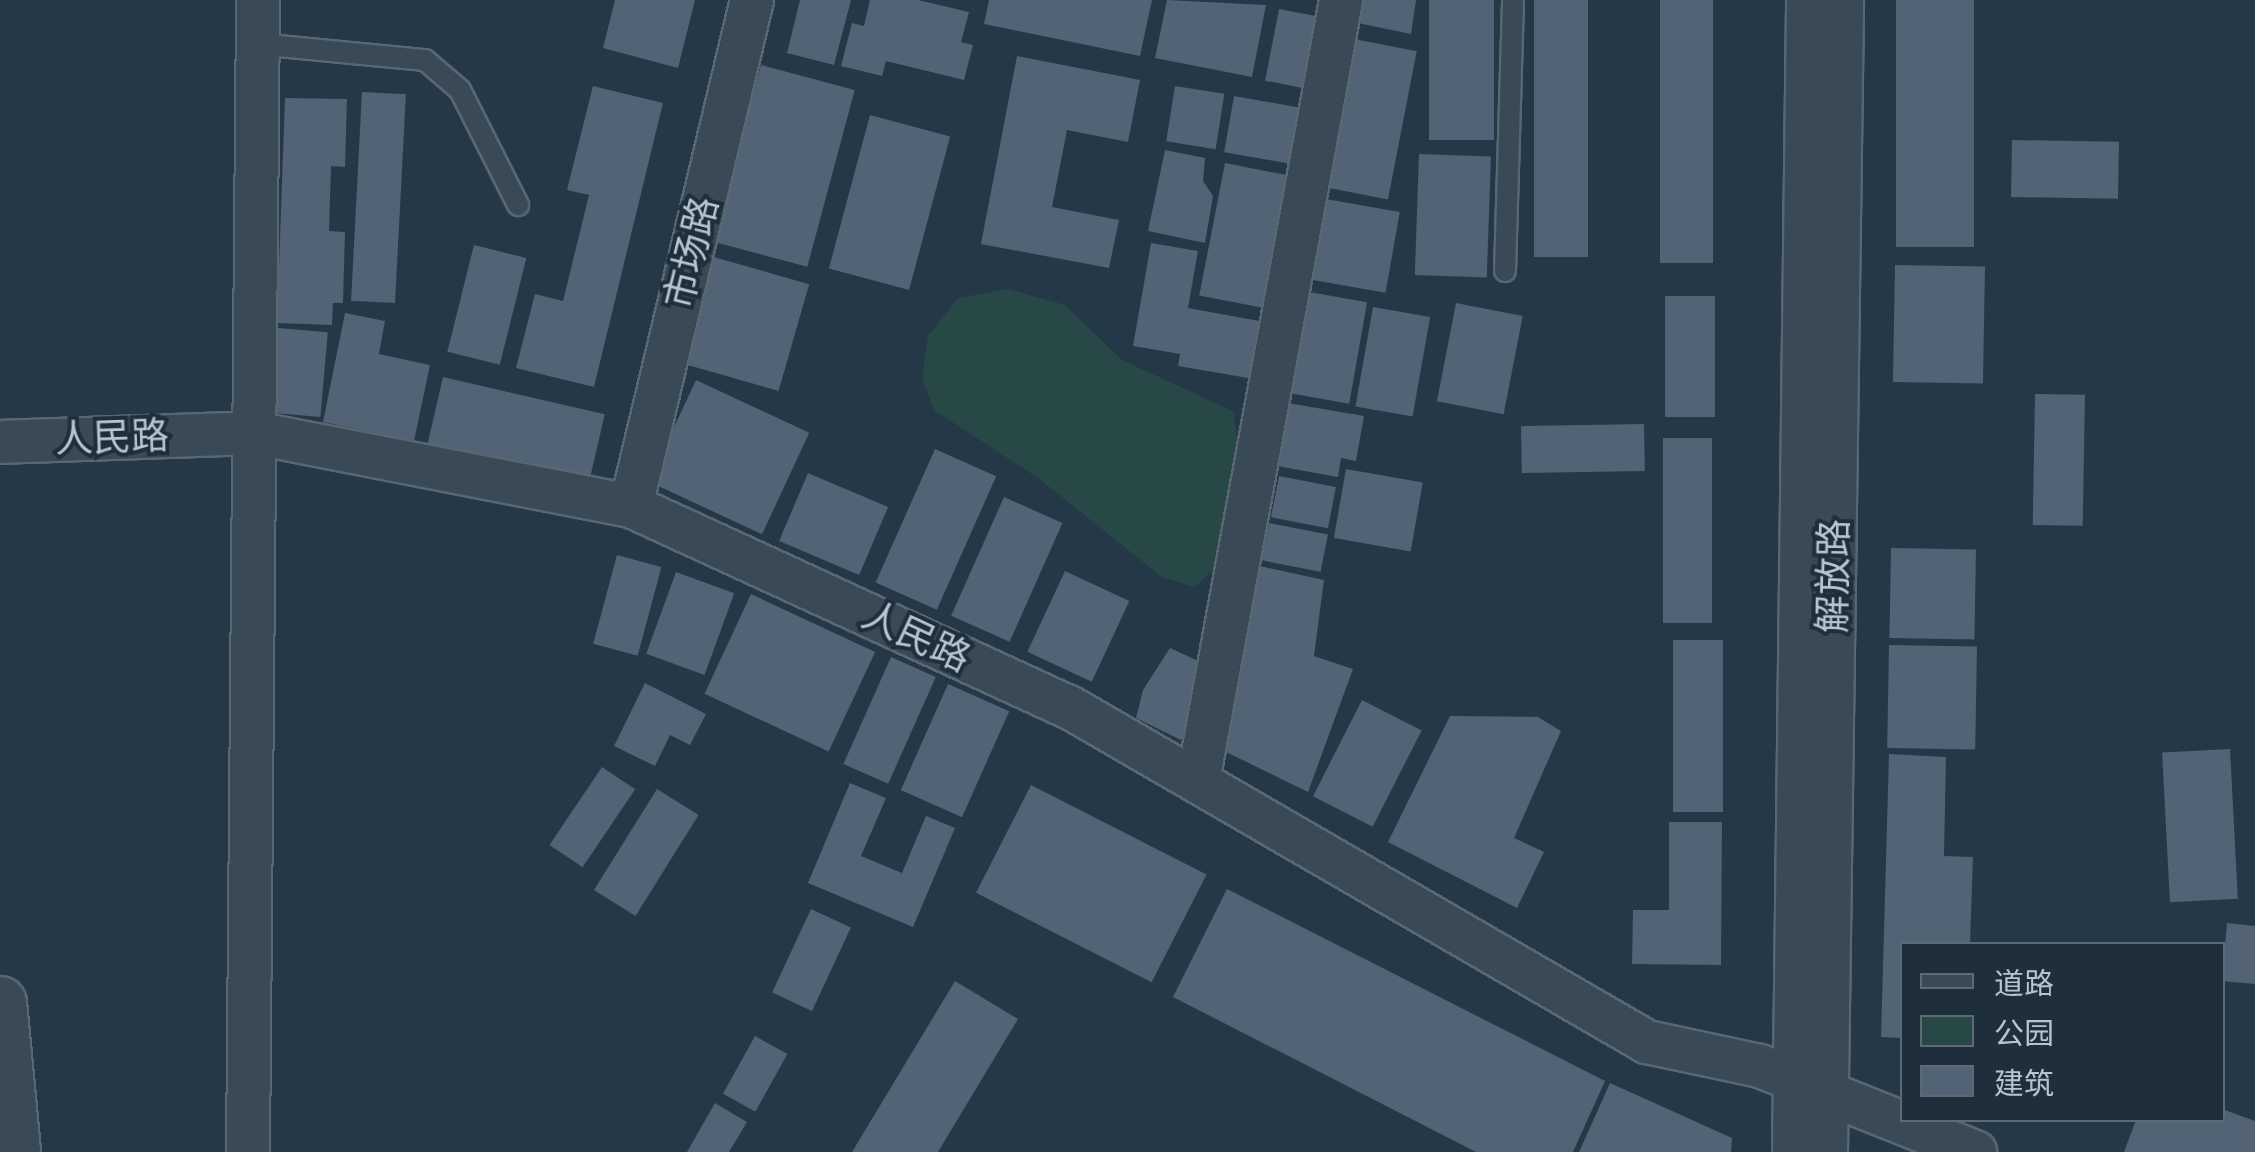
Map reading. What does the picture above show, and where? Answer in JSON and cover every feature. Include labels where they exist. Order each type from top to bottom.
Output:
[{"type":"street","points":[[248,1152],[258,0]]},
{"type":"street","name":"市场路","points":[[631,506],[752,0]]},
{"type":"street","points":[[1198,781],[1342,0]]},
{"type":"street","name":"解放路","points":[[1794,1152],[1808,0]]},
{"type":"street","name":"解放路","points":[[1826,1152],[1794,1079],[1842,0]]},
{"type":"street","name":"人民路","points":[[0,442],[255,433],[631,506],[1069,707],[1646,1042],[1794,1079],[1900,1122]]},
{"type":"street","points":[[0,1003],[14,1152]]},
{"type":"street","name":"人民路","points":[[1901,1122],[1975,1152]]},
{"type":"lane","points":[[1505,272],[1514,0]]},
{"type":"lane","points":[[258,44],[425,60],[460,90],[518,205]]},
{"type":"green space","points":[[1008,289],[1065,305],[1122,360],[1233,411],[1239,450],[1217,566],[1195,587],[1162,577],[1038,478],[934,410],[922,379],[928,336],[958,298]]},
{"type":"building","points":[[615,0],[695,0],[678,68],[603,48]]},
{"type":"building","points":[[800,0],[851,0],[834,65],[787,53]]},
{"type":"building","points":[[870,0],[918,0],[969,12],[961,42],[973,45],[964,80],[886,61],[882,76],[841,66],[852,23],[864,26]]},
{"type":"building","points":[[989,0],[1152,0],[1140,56],[984,24]]},
{"type":"building","points":[[1167,0],[1266,5],[1252,77],[1155,58]]},
{"type":"building","points":[[1357,0],[1416,0],[1411,34],[1353,22]]},
{"type":"building","points":[[1429,0],[1494,0],[1494,140],[1429,140]]},
{"type":"building","points":[[1534,0],[1588,0],[1588,257],[1534,257]]},
{"type":"building","points":[[1660,0],[1713,0],[1713,263],[1660,263]]},
{"type":"building","points":[[1896,0],[1974,0],[1974,247],[1896,247]]},
{"type":"building","points":[[1279,9],[1320,17],[1306,89],[1265,81]]},
{"type":"building","points":[[1349,38],[1417,51],[1388,199],[1320,186]]},
{"type":"building","points":[[1017,56],[1140,80],[1128,142],[1067,130],[1052,207],[1119,220],[1109,268],[981,244]]},
{"type":"building","points":[[761,65],[855,90],[807,267],[714,242]]},
{"type":"building","points":[[593,86],[663,103],[594,387],[516,368],[535,294],[563,301],[589,195],[567,190]]},
{"type":"building","points":[[1175,86],[1224,94],[1216,149],[1166,141]]},
{"type":"building","points":[[362,92],[406,94],[395,303],[351,301]]},
{"type":"building","points":[[1234,96],[1306,109],[1296,165],[1224,152]]},
{"type":"building","points":[[285,98],[347,99],[345,167],[331,166],[329,231],[345,232],[343,303],[333,303],[332,325],[277,323]]},
{"type":"building","points":[[870,115],[950,136],[909,290],[829,269]]},
{"type":"building","points":[[2012,140],[2119,142],[2118,199],[2011,197]]},
{"type":"building","points":[[1165,150],[1205,158],[1203,181],[1213,196],[1205,243],[1148,231]]},
{"type":"building","points":[[1419,154],[1491,157],[1487,277],[1415,275]]},
{"type":"building","points":[[1225,163],[1291,176],[1265,308],[1199,296]]},
{"type":"building","points":[[1320,198],[1400,212],[1386,293],[1306,279]]},
{"type":"building","points":[[1151,243],[1198,251],[1188,308],[1265,322],[1254,379],[1178,366],[1180,354],[1133,346]]},
{"type":"building","points":[[474,245],[526,258],[500,365],[447,352]]},
{"type":"building","points":[[714,257],[809,284],[779,391],[683,364]]},
{"type":"building","points":[[1895,265],[1985,267],[1983,384],[1893,382]]},
{"type":"building","points":[[1309,292],[1367,302],[1349,404],[1291,393]]},
{"type":"building","points":[[1665,296],[1715,296],[1715,417],[1665,417]]},
{"type":"building","points":[[1456,303],[1523,316],[1504,414],[1437,401]]},
{"type":"building","points":[[1373,307],[1430,317],[1413,417],[1355,406]]},
{"type":"building","points":[[345,313],[385,321],[379,354],[430,365],[414,441],[323,422]]},
{"type":"building","points":[[278,328],[328,332],[320,417],[271,413]]},
{"type":"building","points":[[443,377],[605,414],[589,483],[427,445]]},
{"type":"building","points":[[696,380],[809,433],[762,534],[649,482]]},
{"type":"building","points":[[2035,394],[2085,395],[2083,526],[2033,525]]},
{"type":"building","points":[[1288,403],[1364,416],[1356,461],[1341,458],[1338,477],[1277,466]]},
{"type":"building","points":[[1644,424],[1645,471],[1522,473],[1521,426]]},
{"type":"building","points":[[1663,438],[1712,438],[1712,623],[1663,623]]},
{"type":"building","points":[[935,449],[996,476],[937,610],[876,582]]},
{"type":"building","points":[[1346,469],[1423,483],[1411,551],[1334,538]]},
{"type":"building","points":[[808,473],[888,507],[859,575],[779,541]]},
{"type":"building","points":[[1279,476],[1336,487],[1328,528],[1271,517]]},
{"type":"building","points":[[1004,497],[1062,523],[1010,642],[951,616]]},
{"type":"building","points":[[1269,523],[1328,534],[1321,572],[1262,560]]},
{"type":"building","points":[[1891,548],[1976,549],[1974,639],[1889,638]]},
{"type":"building","points":[[617,555],[661,567],[638,656],[593,644]]},
{"type":"building","points":[[1260,566],[1324,580],[1314,656],[1353,669],[1308,792],[1218,748]]},
{"type":"building","points":[[1065,571],[1129,601],[1092,682],[1027,652]]},
{"type":"building","points":[[676,572],[734,593],[705,675],[646,654]]},
{"type":"building","points":[[751,594],[875,652],[829,752],[705,694]]},
{"type":"building","points":[[1673,640],[1723,640],[1723,812],[1673,812]]},
{"type":"building","points":[[1889,645],[1977,647],[1975,750],[1887,748]]},
{"type":"building","points":[[1170,648],[1207,665],[1196,718],[1181,740],[1136,718],[1143,690]]},
{"type":"building","points":[[891,657],[936,677],[888,784],[843,764]]},
{"type":"building","points":[[645,683],[706,714],[690,745],[670,735],[655,766],[614,746]]},
{"type":"building","points":[[948,684],[1009,711],[962,817],[901,790]]},
{"type":"building","points":[[1362,700],[1422,730],[1373,827],[1313,796]]},
{"type":"building","points":[[1450,716],[1538,717],[1561,731],[1514,838],[1544,852],[1517,908],[1388,842]]},
{"type":"building","points":[[2230,749],[2238,899],[2170,902],[2162,753]]},
{"type":"building","points":[[1889,754],[1946,757],[1944,856],[1973,857],[1970,942],[1900,942],[1900,1038],[1881,1037]]},
{"type":"building","points":[[602,767],[635,789],[583,867],[549,845]]},
{"type":"building","points":[[850,783],[886,798],[861,856],[902,873],[926,816],[955,828],[913,927],[808,883]]},
{"type":"building","points":[[1031,785],[1207,874],[1152,982],[976,893]]},
{"type":"building","points":[[657,789],[699,815],[635,916],[594,890]]},
{"type":"building","points":[[1669,822],[1722,822],[1721,965],[1632,964],[1633,910],[1669,910]]},
{"type":"building","points":[[1227,889],[1605,1081],[1573,1152],[1476,1152],[1173,997]]},
{"type":"building","points":[[811,909],[851,928],[812,1011],[772,992]]},
{"type":"building","points":[[2227,923],[2255,926],[2255,984],[2225,981]]},
{"type":"building","points":[[955,981],[1018,1019],[938,1152],[852,1152]]},
{"type":"building","points":[[755,1036],[787,1054],[755,1112],[723,1094]]},
{"type":"building","points":[[1610,1083],[1732,1138],[1731,1152],[1579,1152]]},
{"type":"building","points":[[715,1103],[747,1122],[729,1152],[687,1152]]},
{"type":"building","points":[[2225,1110],[2255,1121],[2255,1152],[2124,1152],[2135,1122],[2225,1122]]}]
